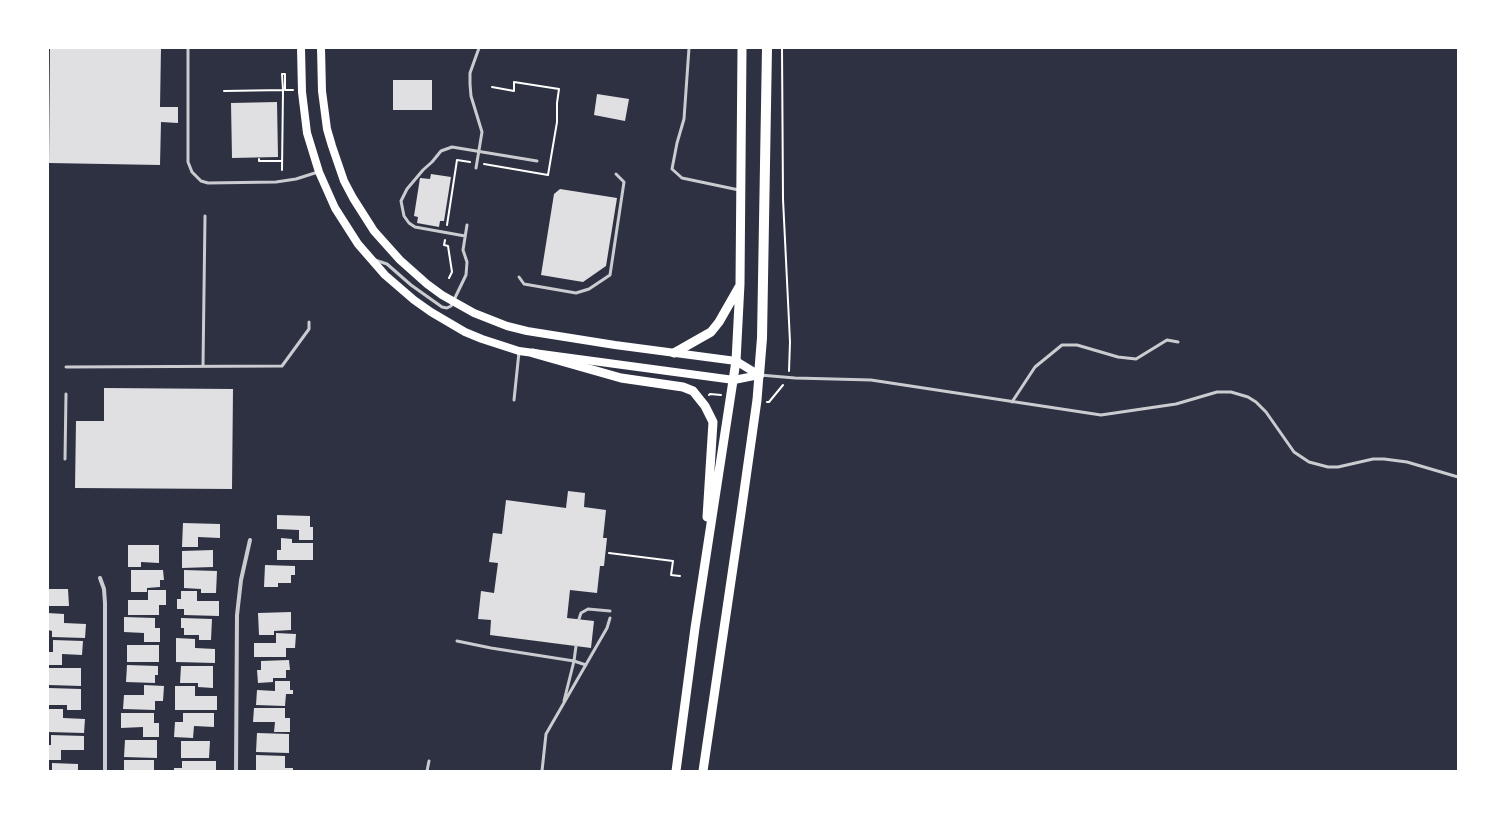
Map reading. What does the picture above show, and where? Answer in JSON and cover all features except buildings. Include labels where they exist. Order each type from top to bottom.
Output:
[{"type":"highway","points":[[759,375],[762,322],[767,48]]},
{"type":"main road","points":[[301,48],[302,92],[307,133],[319,172],[335,208],[346,226],[371,259],[399,288],[431,312],[465,332],[519,351],[734,380],[759,375]]},
{"type":"main road","points":[[321,48],[322,91],[327,129],[338,165],[353,198],[374,231],[400,260],[427,284],[479,316],[514,328],[568,338],[736,361],[759,375]]},
{"type":"main road","points":[[676,771],[736,361],[740,284],[742,48]]},
{"type":"main road","points":[[674,353],[705,337],[711,332],[719,322],[740,284]]},
{"type":"main road","points":[[533,353],[621,378],[683,386],[693,391],[702,401],[712,422],[704,579]]},
{"type":"main road","points":[[702,771],[741,513],[757,400],[759,375]]},
{"type":"street","points":[[236,771],[237,615],[241,580],[250,540]]},
{"type":"street","points":[[100,578],[104,589],[105,603],[105,771]]},
{"type":"lane","points":[[188,48],[188,162],[192,172],[201,181],[208,183],[276,182],[296,179],[319,172]]},
{"type":"lane","points":[[476,168],[482,132],[471,96],[470,73],[479,48]]},
{"type":"lane","points":[[689,48],[684,119],[672,169],[682,178],[741,190]]},
{"type":"lane","points":[[465,236],[415,227],[409,223],[404,216],[400,202],[407,189],[423,170],[442,151],[452,147],[537,161]]},
{"type":"lane","points":[[519,277],[524,284],[576,293],[589,289],[610,275],[624,182],[616,174]]},
{"type":"lane","points":[[203,366],[205,216]]},
{"type":"lane","points":[[371,259],[388,264],[411,285],[442,307],[447,308],[451,306],[466,275],[467,262],[463,250],[467,225]]},
{"type":"lane","points":[[66,367],[282,366],[309,329],[309,322]]},
{"type":"lane","points":[[1012,402],[1035,367],[1062,345],[1077,345],[1118,357],[1136,359],[1167,340],[1178,342]]},
{"type":"lane","points":[[514,400],[519,351]]},
{"type":"lane","points":[[759,375],[789,378],[871,380],[1101,415],[1176,404],[1217,392],[1231,392],[1248,397],[1256,402],[1266,412],[1294,452],[1309,462],[1328,467],[1338,467],[1384,458],[1407,462],[1458,477]]},
{"type":"lane","points":[[65,459],[66,394]]},
{"type":"lane","points":[[579,619],[581,613],[588,609],[610,611]]},
{"type":"lane","points":[[542,771],[546,734],[607,628],[610,618]]},
{"type":"lane","points":[[457,641],[574,661],[586,665]]},
{"type":"lane","points":[[563,705],[574,661],[576,646]]},
{"type":"lane","points":[[427,771],[429,761]]},
{"type":"path","points":[[768,402],[789,378],[790,342],[783,199],[782,48]]},
{"type":"path","points":[[282,170],[282,74],[286,74],[286,90],[294,90]]},
{"type":"path","points":[[224,91],[283,90]]},
{"type":"path","points":[[259,159],[259,161],[282,161]]},
{"type":"path","points":[[609,553],[673,561],[670,575],[680,576]]}]
